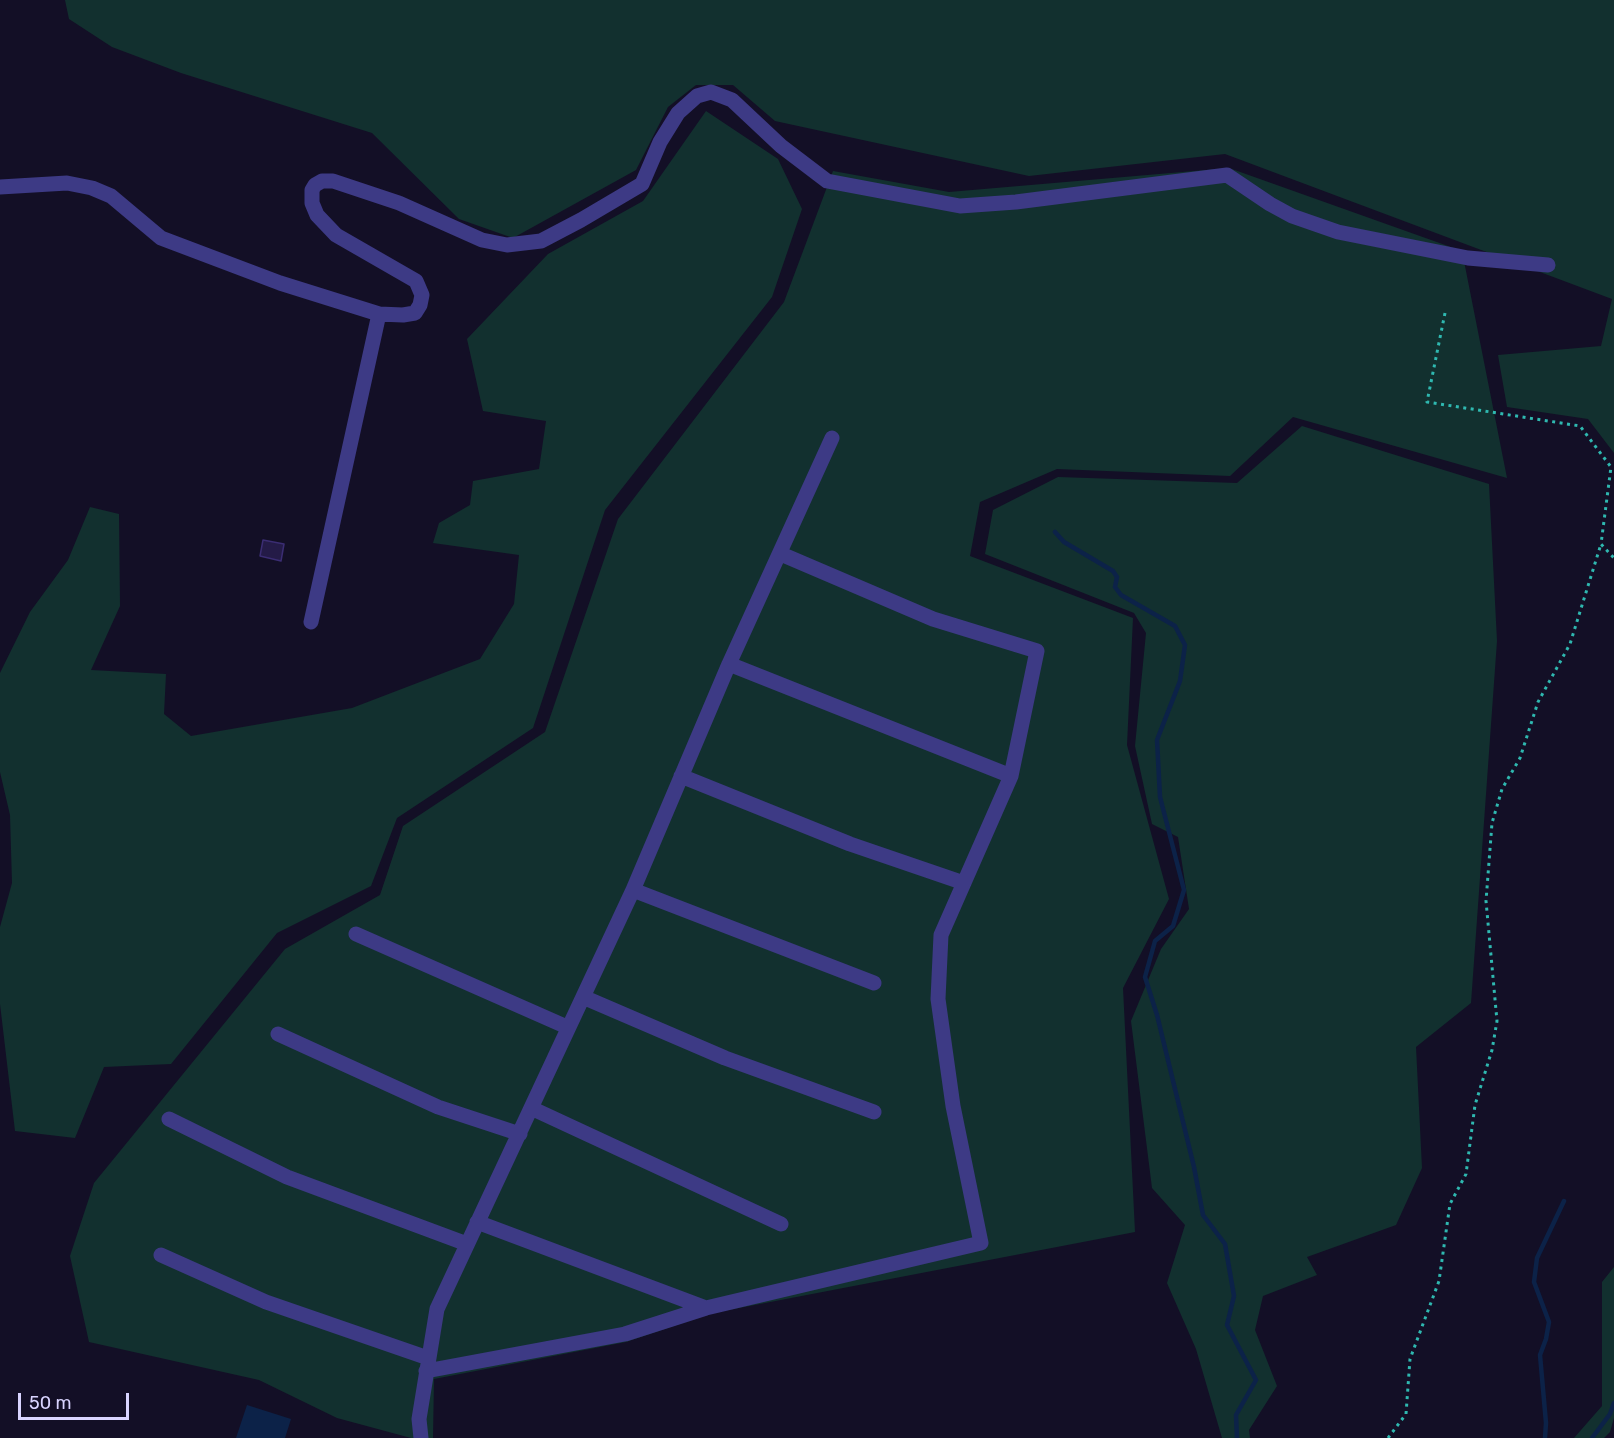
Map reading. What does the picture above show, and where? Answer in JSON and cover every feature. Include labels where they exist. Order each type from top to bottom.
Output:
[{"type":"lane","points":[[0,187],[67,183],[92,188],[111,196],[160,238],[280,283],[379,314],[415,314],[422,295],[416,281],[336,235],[317,215],[312,203],[312,190],[315,185],[322,181],[333,181],[399,203],[482,240],[507,245],[541,241],[642,184],[660,142],[678,113],[697,96],[711,92],[732,100],[781,146],[827,181],[960,206],[1016,202],[1227,175],[1292,216],[1338,232],[1468,258],[1548,265]]},
{"type":"lane","points":[[311,622],[379,314]]},
{"type":"lane","points":[[421,1438],[419,1419],[437,1309],[633,890],[729,664],[832,438]]},
{"type":"lane","points":[[161,1255],[266,1302],[427,1364],[625,1334],[706,1308],[981,1243],[953,1107],[938,999],[941,935],[1011,776],[1037,651],[933,620],[781,554]]},
{"type":"lane","points":[[729,664],[1011,776]]},
{"type":"lane","points":[[681,776],[850,844],[964,883]]},
{"type":"lane","points":[[633,890],[874,983]]},
{"type":"lane","points":[[356,934],[567,1027]]},
{"type":"lane","points":[[583,997],[725,1058],[873,1112]]},
{"type":"lane","points":[[278,1034],[438,1107],[520,1134]]},
{"type":"lane","points":[[531,1108],[781,1224]]},
{"type":"lane","points":[[169,1119],[287,1177],[467,1244]]},
{"type":"lane","points":[[477,1222],[706,1308]]},
{"type":"path","points":[[1388,1438],[1406,1414],[1410,1359],[1439,1281],[1450,1204],[1466,1174],[1475,1105],[1492,1050],[1497,1021],[1486,901],[1492,823],[1502,789],[1520,758],[1538,702],[1570,644],[1601,544],[1611,467],[1580,426],[1427,402],[1445,313]]},
{"type":"path","points":[[1601,544],[1614,558]]},
{"type":"green space","points":[[65,0],[1614,0],[1614,453],[1588,419],[1507,407],[1498,355],[1601,346],[1612,299],[1225,154],[1029,176],[775,121],[733,85],[696,85],[668,107],[636,170],[513,238],[459,219],[372,133],[181,73],[112,47],[69,19]]},
{"type":"green space","points":[[706,111],[778,159],[802,209],[772,297],[605,510],[533,728],[397,818],[371,886],[277,933],[171,1064],[104,1067],[75,1138],[15,1131],[0,1004],[0,927],[12,883],[10,815],[0,772],[0,673],[30,612],[68,560],[90,507],[119,514],[120,606],[91,670],[166,674],[164,714],[191,736],[352,708],[480,659],[514,604],[519,555],[433,543],[439,523],[470,505],[473,481],[539,469],[546,421],[483,411],[467,339],[548,254],[643,201]]},
{"type":"green space","points":[[1229,168],[1462,251],[1507,478],[1293,417],[1230,476],[1057,469],[980,502],[970,556],[1133,618],[1127,745],[1169,899],[1123,988],[1135,1232],[713,1313],[626,1342],[434,1379],[433,1438],[411,1438],[337,1418],[259,1380],[89,1342],[70,1256],[94,1183],[285,949],[380,895],[403,826],[545,732],[618,519],[784,302],[833,171],[949,192]]},
{"type":"green space","points":[[1302,426],[1489,484],[1497,641],[1471,1003],[1416,1047],[1422,1168],[1396,1225],[1307,1257],[1317,1275],[1263,1296],[1255,1330],[1277,1386],[1249,1430],[1250,1438],[1222,1438],[1196,1349],[1167,1283],[1185,1225],[1152,1188],[1131,1021],[1161,949],[1189,909],[1178,837],[1152,824],[1135,746],[1146,633],[1134,613],[985,554],[993,510],[1058,477],[1237,483]]},
{"type":"green space","points":[[1614,1267],[1614,1418],[1610,1432],[1604,1438],[1574,1438],[1602,1406],[1602,1282]]},
{"type":"water","points":[[247,1405],[291,1419],[285,1438],[236,1438]]},
{"type":"building","points":[[263,540],[284,544],[281,561],[260,556]]},
{"type":"waterway","points":[[1055,532],[1064,542],[1113,571],[1117,577],[1115,587],[1121,595],[1175,626],[1185,645],[1180,681],[1157,740],[1160,797],[1184,890],[1173,926],[1155,941],[1145,977],[1157,1015],[1194,1167],[1203,1215],[1225,1244],[1234,1296],[1227,1325],[1256,1380],[1236,1415],[1237,1438]]},
{"type":"waterway","points":[[1545,1438],[1546,1423],[1540,1355],[1549,1322],[1534,1282],[1537,1258],[1564,1201]]},
{"type":"waterway","points":[[1592,1438],[1610,1414],[1614,1403]]}]
